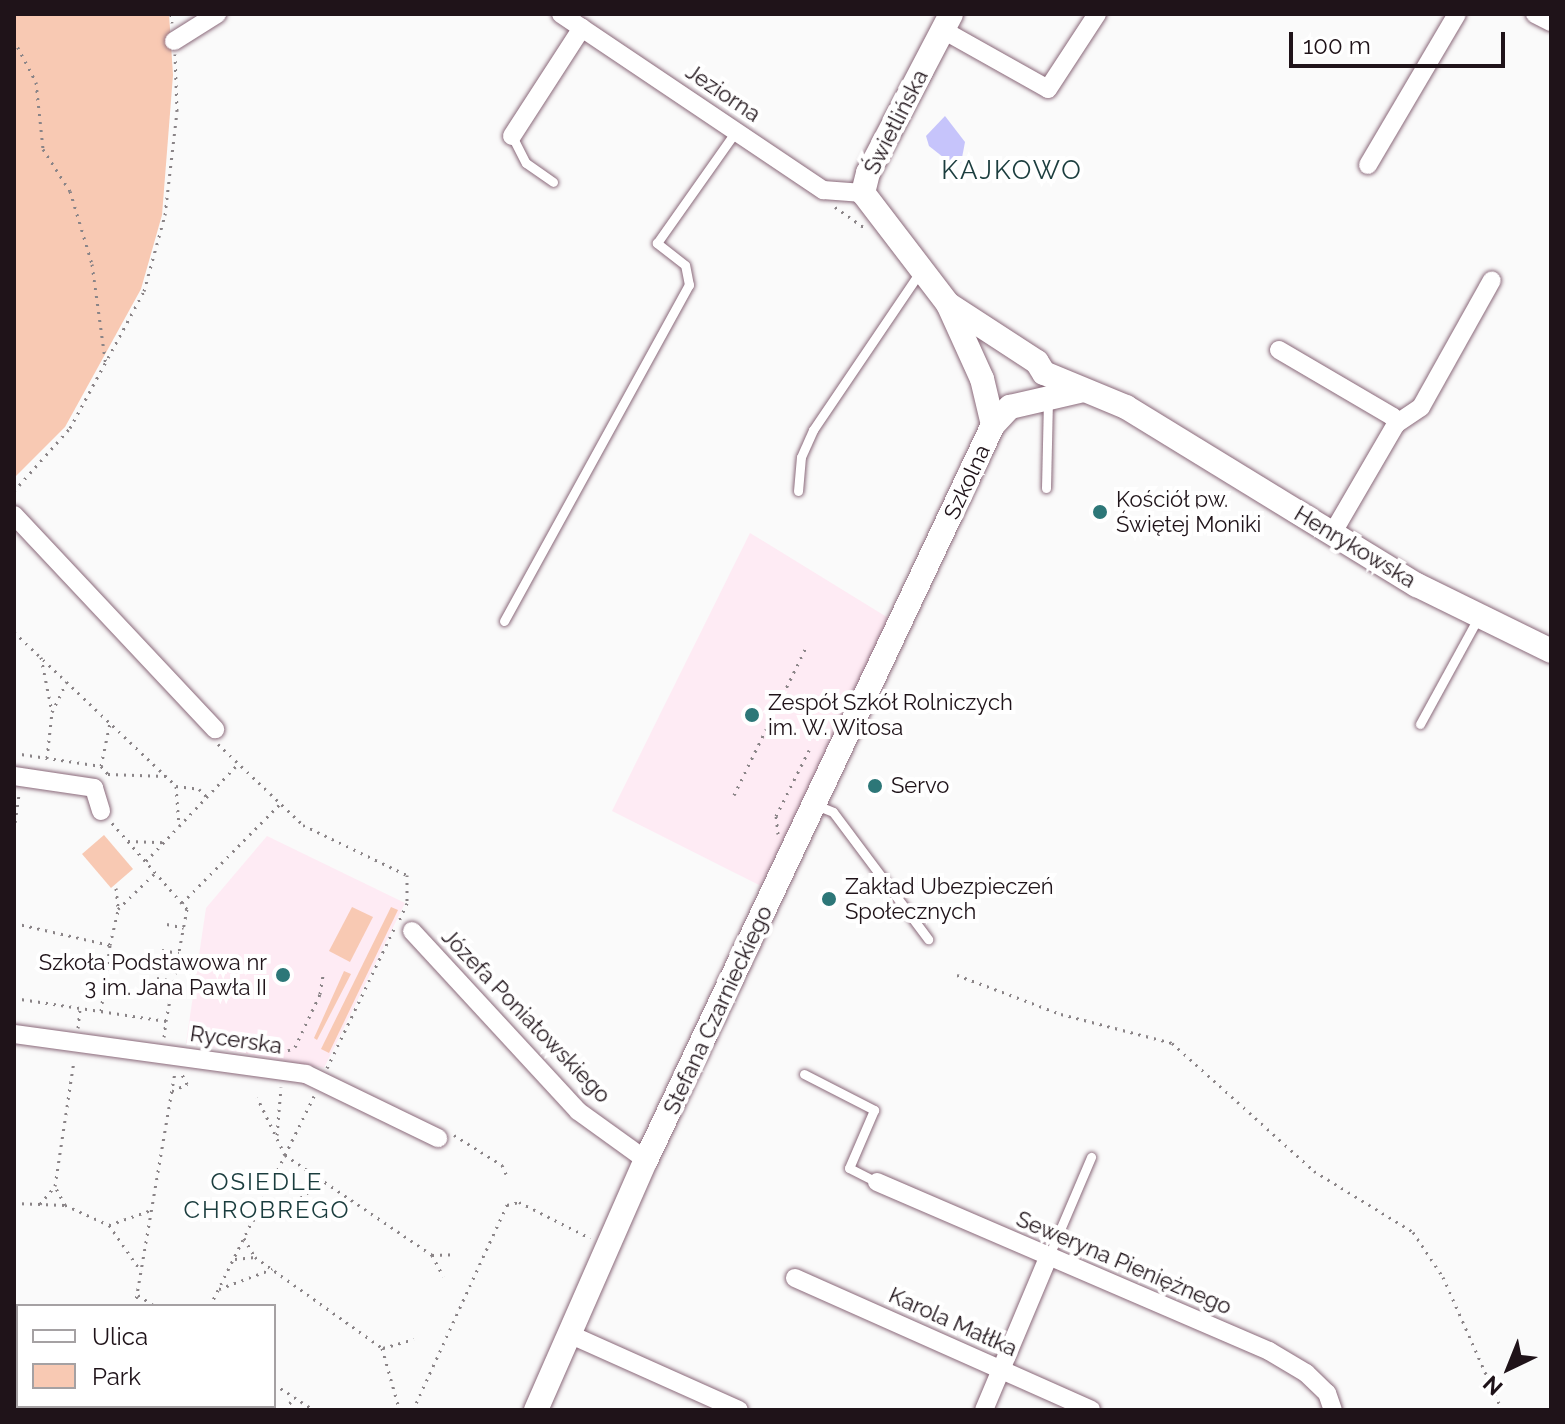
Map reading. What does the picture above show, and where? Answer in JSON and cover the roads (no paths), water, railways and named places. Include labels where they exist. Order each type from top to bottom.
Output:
[{"type":"street","points":[[174,41],[217,14]]},
{"type":"street","name":"Jeziorna","points":[[561,14],[838,195],[863,193]]},
{"type":"street","points":[[947,22],[1048,89],[1097,14]]},
{"type":"street","points":[[1368,165],[1457,14]]},
{"type":"street","points":[[1535,14],[1551,22]]},
{"type":"street","name":"Świetlińska","points":[[947,22],[868,173],[863,193],[948,304]]},
{"type":"street","points":[[512,136],[582,28]]},
{"type":"street","points":[[1332,534],[1396,424],[1421,407],[1492,280]]},
{"type":"street","points":[[948,304],[1037,362],[1044,389]]},
{"type":"street","name":"Szkolna","points":[[907,613],[1001,416],[963,342],[948,304]]},
{"type":"street","points":[[963,342],[986,327]]},
{"type":"street","points":[[1279,350],[1393,417],[1396,424]]},
{"type":"street","name":"Henrykowska","points":[[1001,416],[1044,389],[1080,391],[1126,407],[1332,534],[1479,615],[1548,645]]},
{"type":"street","points":[[14,515],[213,733]]},
{"type":"street","name":"Stefana Czarnieckiego","points":[[536,1410],[646,1160],[907,613]]},
{"type":"street","points":[[18,776],[94,788],[101,811]]},
{"type":"street","name":"Józefa Poniatowskiego","points":[[412,931],[578,1111],[646,1160]]},
{"type":"street","name":"Rycerska","points":[[14,1034],[306,1074],[440,1133]]},
{"type":"street","name":"Seweryna Pieniężnego","points":[[877,1182],[1269,1351],[1306,1373],[1327,1393],[1333,1410]]},
{"type":"street","points":[[984,1410],[1048,1258]]},
{"type":"street","name":"Karola Małłka","points":[[795,1278],[1091,1410]]},
{"type":"street","points":[[569,1334],[739,1410]]},
{"type":"lane","points":[[504,621],[689,285],[685,265],[657,243],[736,131]]},
{"type":"lane","points":[[512,136],[526,163],[553,182]]},
{"type":"lane","points":[[798,491],[801,457],[813,430],[923,269]]},
{"type":"lane","points":[[1044,389],[1046,488]]},
{"type":"lane","points":[[1420,724],[1479,615]]},
{"type":"lane","points":[[816,805],[833,812],[928,939]]},
{"type":"lane","points":[[804,1074],[874,1110],[849,1168],[877,1182]]},
{"type":"lane","points":[[1048,1258],[1091,1157]]},
{"type":"water","points":[[945,116],[965,142],[961,163],[953,165],[929,146],[926,136]]},
{"type":"place","name":"Kościół pw. Świętej Moniki","points":[[1100,512]]},
{"type":"place","name":"Zespół Szkół Rolniczych im. W. Witosa","points":[[752,715]]},
{"type":"place","name":"Servo","points":[[875,786]]},
{"type":"place","name":"Zakład Ubezpieczeń Społecznych","points":[[829,899]]},
{"type":"place","name":"Szkoła Podstawowa nr 3 im. Jana Pawła II","points":[[283,975]]},
{"type":"district","name":"KAJKOWO","points":[[1012,171]]},
{"type":"district","name":"OSIEDLE CHROBREGO","points":[[267,1196]]}]
